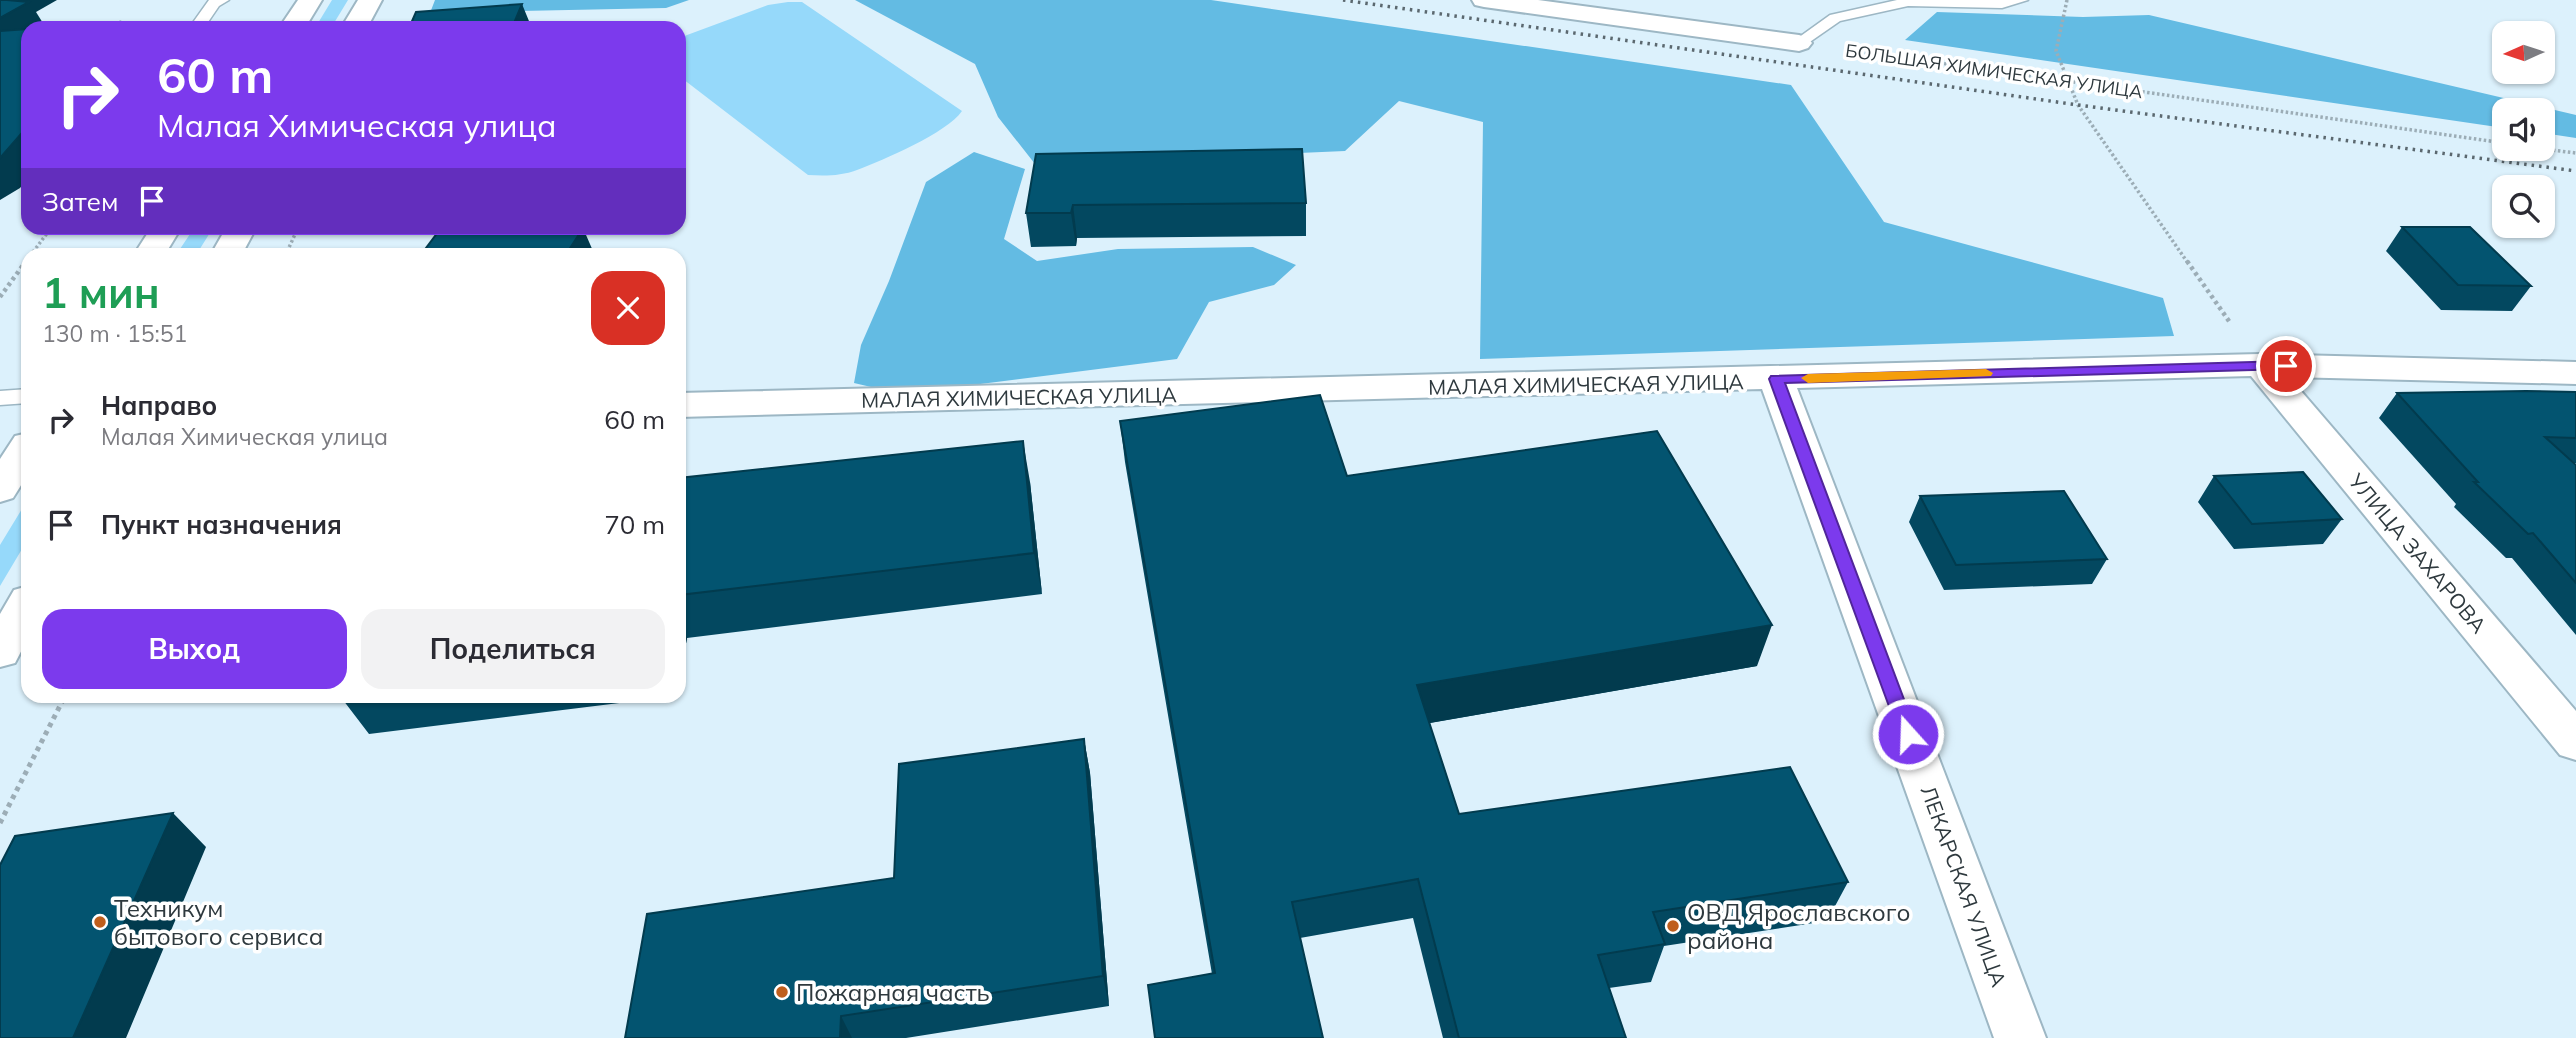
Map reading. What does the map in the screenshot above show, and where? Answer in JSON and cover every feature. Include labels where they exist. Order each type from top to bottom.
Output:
[{"type":"street","points":[[296,21],[310,0]]},
{"type":"street","points":[[358,21],[370,0]]},
{"type":"street","points":[[1484,0],[1799,43]]},
{"type":"street","name":"МАЛАЯ ХИМИЧЕСКАЯ УЛИЦА","points":[[686,405],[2260,365],[2576,373]]},
{"type":"street","name":"УЛИЦА ЗАХАРОВА","points":[[2260,365],[2576,742]]},
{"type":"street","name":"ЛЕКАРСКАЯ УЛИЦА","points":[[1776,379],[2020,1038]]},
{"type":"street","points":[[0,489],[21,456]]},
{"type":"street","points":[[0,651],[21,614]]},
{"type":"lane","points":[[201,21],[214,3],[222,0]]},
{"type":"lane","points":[[1799,43],[1835,18],[1908,2],[2002,4],[2021,0]]},
{"type":"lane","points":[[0,398],[21,396]]},
{"type":"path","points":[[2067,0],[2056,51],[2078,105],[2260,365]]},
{"type":"path","name":"БОЛЬШАЯ ХИМИЧЕСКАЯ УЛИЦА","points":[[1799,43],[2492,141]]},
{"type":"path","points":[[2555,150],[2576,153]]},
{"type":"path","points":[[0,297],[21,268]]},
{"type":"path","points":[[0,822],[61,703]]},
{"type":"shaded area","points":[[332,0],[348,0],[335,21],[319,21]]},
{"type":"shaded area","points":[[435,0],[689,0],[666,8],[430,13]]},
{"type":"shaded area","points":[[855,0],[1211,0],[1791,85],[1884,222],[2163,298],[2174,336],[1480,359],[1483,122],[1399,101],[1345,151],[1035,164],[998,117],[975,64]]},
{"type":"shaded area","points":[[802,2],[962,111],[943,128],[898,153],[851,172],[808,175],[686,81],[686,35],[768,5]]},
{"type":"shaded area","points":[[1937,12],[2083,17],[2149,15],[2503,98],[2492,98],[2492,126],[1905,40]]},
{"type":"shaded area","points":[[2555,110],[2576,115],[2576,138],[2555,135]]},
{"type":"shaded area","points":[[974,152],[1025,169],[1004,239],[1037,261],[1118,249],[1253,247],[1296,265],[1274,285],[1209,302],[1177,359],[901,394],[854,383],[861,345],[889,281],[926,182]]},
{"type":"shaded area","points":[[189,235],[209,235],[200,248],[181,248]]},
{"type":"shaded area","points":[[21,510],[21,551],[0,586],[0,545]]},
{"type":"building","points":[[0,0],[7,0],[29,2],[0,18]]},
{"type":"building","points":[[522,4],[515,21],[412,21],[416,12]]},
{"type":"building","points":[[21,30],[21,134],[0,158],[0,31]]},
{"type":"building","points":[[1302,149],[1306,203],[1073,205],[1071,213],[1026,213],[1036,154]]},
{"type":"building","points":[[2402,227],[2470,227],[2531,286],[2458,285]]},
{"type":"building","points":[[436,235],[578,235],[570,248],[426,248]]},
{"type":"building","points":[[2576,392],[2576,438],[2545,437],[2576,465],[2576,583],[2533,533],[2528,534],[2474,482],[2478,482],[2397,393]]},
{"type":"building","points":[[1320,395],[1347,476],[1657,431],[1772,625],[1417,685],[1459,814],[1790,767],[1848,882],[1653,912],[1665,944],[1598,955],[1626,1038],[1459,1038],[1418,879],[1292,902],[1323,1038],[1155,1038],[1148,985],[1215,973],[1120,421]]},
{"type":"building","points":[[1023,441],[1034,553],[686,594],[686,477]]},
{"type":"building","points":[[2303,472],[2342,519],[2252,524],[2214,476]]},
{"type":"building","points":[[2064,491],[2107,559],[1956,565],[1920,496]]},
{"type":"building","points":[[1084,739],[1103,976],[841,1016],[840,1038],[625,1038],[647,914],[894,878],[899,764]]},
{"type":"building","name":"Техникум бытового сервиса","points":[[173,813],[73,1038],[0,1038],[0,865],[15,836]]},
{"type":"railway","points":[[1343,0],[2078,105],[2576,171]]},
{"type":"slow traffic","points":[[1808,378],[1986,373]]},
{"type":"place","name":"Техникум бытового сервиса","points":[[100,922]]},
{"type":"place","name":"ОВД Ярославского района","points":[[1673,926]]},
{"type":"place","name":"Пожарная часть","points":[[782,992]]},
{"type":"route","points":[[1908,734],[1776,379],[2286,366]]}]
